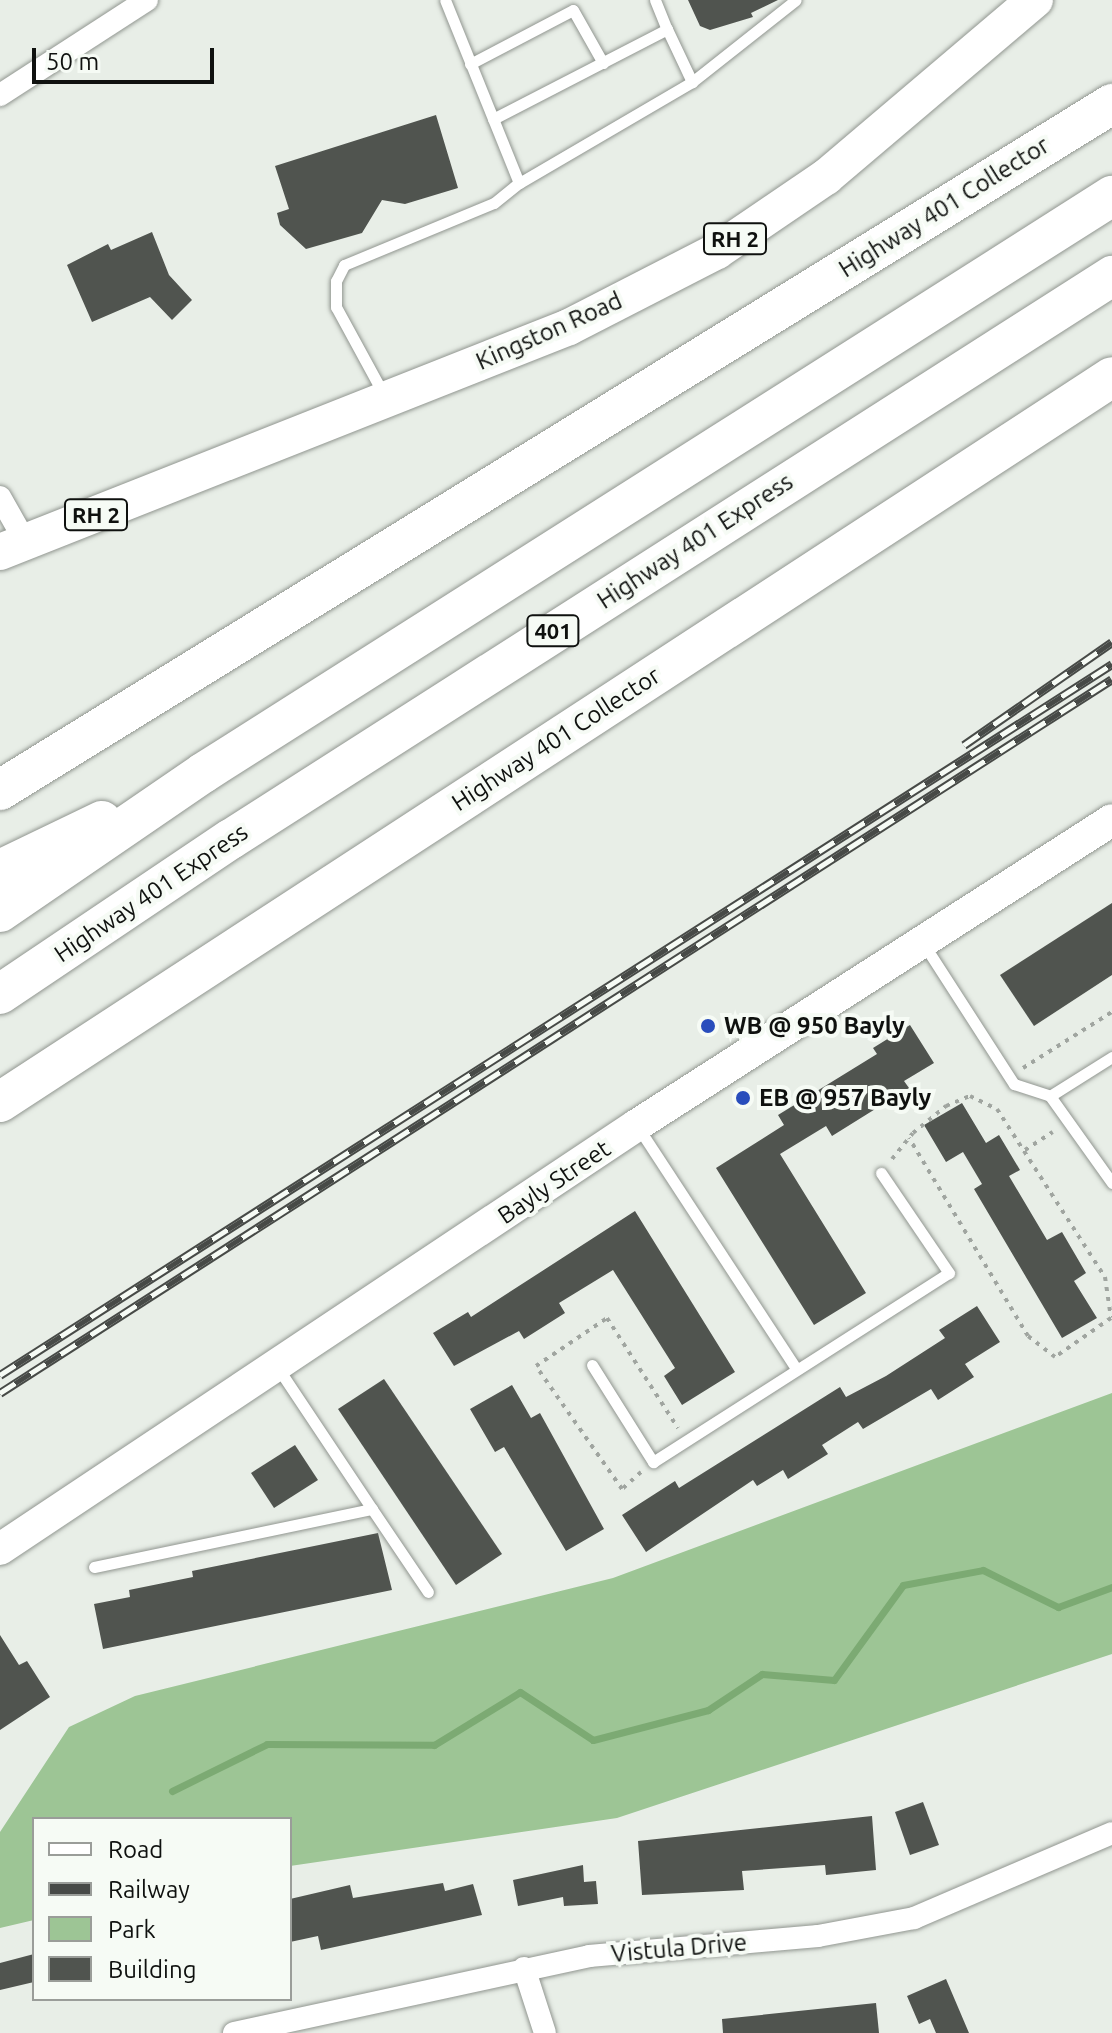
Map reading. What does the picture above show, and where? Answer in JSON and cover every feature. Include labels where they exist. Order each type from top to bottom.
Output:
[{"type":"highway","name":"Highway 401 Collector","points":[[0,790],[1112,104]]},
{"type":"highway","points":[[0,912],[203,773],[1112,196]]},
{"type":"highway","name":"Highway 401 Express","points":[[0,994],[245,830],[1112,276]]},
{"type":"highway","name":"Highway 401 Collector","points":[[0,1102],[1112,377]]},
{"type":"highway","points":[[0,870],[203,773]]},
{"type":"main road","name":"Kingston Road","points":[[13,547],[569,327],[717,251],[826,177],[1035,0]]},
{"type":"main road","name":"Bayly Street","points":[[0,1549],[278,1368],[637,1125],[1112,820]]},
{"type":"street","points":[[0,95],[147,0]]},
{"type":"street","points":[[0,497],[13,547]]},
{"type":"street","name":"Vistula Drive","points":[[234,2033],[524,1968],[668,1947],[818,1936],[914,1918],[1112,1833]]},
{"type":"street","points":[[524,1968],[545,2033]]},
{"type":"lane","points":[[445,0],[519,183]]},
{"type":"lane","points":[[655,0],[692,82]]},
{"type":"lane","points":[[387,400],[336,307],[336,281],[344,265],[494,203],[519,183],[692,82],[796,0]]},
{"type":"lane","points":[[470,64],[573,10],[603,63]]},
{"type":"lane","points":[[493,119],[667,29]]},
{"type":"lane","points":[[922,943],[1014,1084],[1050,1096],[1112,1183]]},
{"type":"lane","points":[[1050,1096],[1112,1057]]},
{"type":"lane","points":[[637,1125],[795,1367]]},
{"type":"lane","points":[[592,1365],[653,1462],[795,1367],[949,1273],[881,1173]]},
{"type":"lane","points":[[278,1368],[428,1592]]},
{"type":"lane","points":[[94,1567],[372,1509]]},
{"type":"path","points":[[1010,1076],[1112,1012]]},
{"type":"path","points":[[881,1173],[909,1138],[946,1106],[970,1096],[997,1109],[1105,1277],[1111,1318],[1055,1357],[1028,1336],[909,1138]]},
{"type":"path","points":[[1025,1150],[1068,1122]]},
{"type":"green space","points":[[1112,1393],[1112,1654],[617,1818],[292,1866],[292,1817],[32,1817],[32,1920],[0,1928],[0,1832],[69,1727],[135,1696],[613,1578]]},
{"type":"building","points":[[688,0],[778,0],[751,13],[753,17],[710,30],[700,26]]},
{"type":"building","points":[[436,115],[458,188],[405,204],[382,200],[362,233],[306,249],[280,225],[277,213],[289,209],[275,166]]},
{"type":"building","points":[[152,232],[169,275],[192,300],[172,320],[150,297],[92,322],[67,265],[108,244],[111,250]]},
{"type":"building","points":[[1112,903],[1112,975],[1034,1026],[1000,975]]},
{"type":"building","points":[[910,1025],[934,1063],[904,1081],[909,1088],[832,1136],[826,1126],[780,1154],[866,1293],[814,1325],[716,1168],[784,1125],[778,1115],[877,1054],[873,1048]]},
{"type":"building","points":[[962,1103],[986,1143],[999,1135],[1020,1170],[1009,1176],[1047,1240],[1062,1232],[1086,1273],[1074,1281],[1097,1318],[1062,1338],[974,1189],[982,1184],[963,1152],[946,1162],[924,1125]]},
{"type":"building","points":[[635,1211],[735,1372],[682,1405],[664,1376],[675,1368],[613,1270],[559,1303],[565,1313],[524,1339],[519,1331],[454,1366],[433,1333],[468,1312],[471,1317]]},
{"type":"building","points":[[977,1306],[1000,1342],[965,1364],[974,1377],[938,1400],[931,1389],[863,1429],[858,1422],[822,1445],[828,1454],[788,1479],[783,1470],[757,1486],[753,1480],[646,1552],[622,1515],[675,1481],[679,1488],[840,1387],[846,1397],[886,1376],[945,1338],[939,1330]]},
{"type":"building","points":[[384,1379],[502,1554],[456,1585],[338,1409]]},
{"type":"building","points":[[512,1385],[531,1418],[540,1413],[604,1529],[566,1551],[504,1447],[495,1452],[470,1409]]},
{"type":"building","points":[[295,1445],[318,1480],[274,1508],[251,1473]]},
{"type":"building","points":[[378,1533],[392,1590],[103,1649],[94,1604],[130,1597],[129,1590],[193,1577],[192,1571]]},
{"type":"building","points":[[0,1635],[19,1665],[27,1661],[50,1697],[0,1730]]},
{"type":"building","points":[[923,1802],[939,1845],[910,1855],[895,1812]]},
{"type":"building","points":[[872,1816],[876,1870],[826,1875],[825,1865],[742,1871],[744,1890],[642,1895],[638,1841]]},
{"type":"building","points":[[583,1865],[584,1882],[596,1881],[598,1904],[564,1906],[563,1897],[518,1906],[513,1880]]},
{"type":"building","points":[[443,1883],[445,1891],[473,1884],[482,1915],[321,1950],[318,1936],[292,1942],[292,1899],[350,1885],[353,1898]]},
{"type":"building","points":[[32,1955],[32,1982],[0,1990],[0,1963]]},
{"type":"building","points":[[946,1979],[969,2033],[936,2033],[930,2019],[919,2024],[907,1996]]},
{"type":"building","points":[[876,2003],[879,2033],[723,2033],[722,2019]]},
{"type":"waterway","points":[[172,1791],[267,1744],[434,1745],[520,1692],[593,1740],[708,1710],[762,1674],[834,1680],[903,1585],[983,1570],[1058,1607],[1112,1587]]},
{"type":"railway","points":[[964,745],[1112,642]]},
{"type":"railway","points":[[0,1375],[1112,664]]},
{"type":"railway","points":[[0,1393],[1112,679]]},
{"type":"place","name":"WB @ 950 Bayly","points":[[708,1026]]},
{"type":"place","name":"EB @ 957 Bayly","points":[[743,1098]]}]
